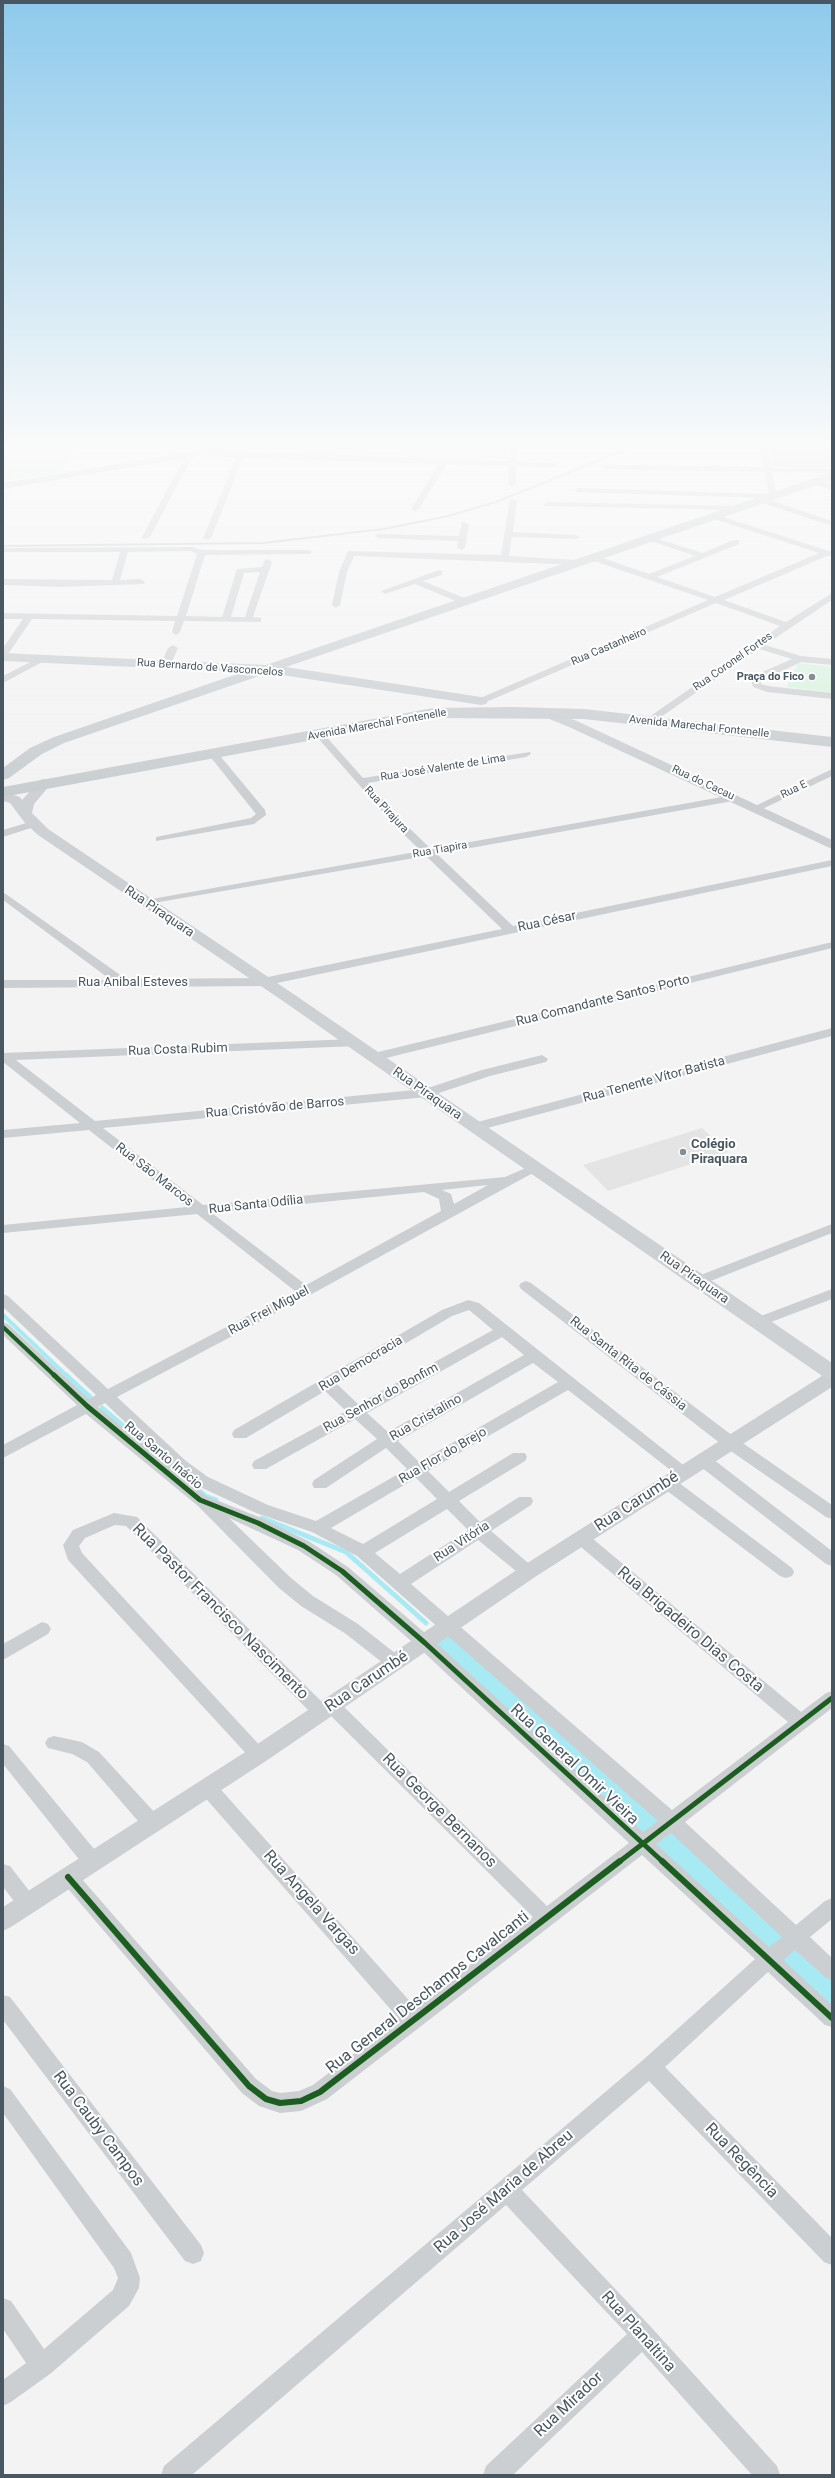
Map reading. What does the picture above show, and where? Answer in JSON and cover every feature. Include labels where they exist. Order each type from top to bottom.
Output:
[{"type":"main road","points":[[3,775],[36,751],[59,740],[240,673],[268,670],[576,565]]},
{"type":"main road","name":"Rua Bernardo de Vasconcelos","points":[[3,656],[166,664],[240,673]]},
{"type":"main road","name":"Rua Bernardo de Vasconcelos","points":[[268,670],[439,696]]},
{"type":"main road","points":[[433,713],[450,706],[448,702],[439,696]]},
{"type":"main road","name":"Avenida Marechal Fontenelle","points":[[439,696],[479,706],[541,712],[578,719],[832,742]]},
{"type":"main road","name":"Avenida Marechal Fontenelle","points":[[3,792],[45,783],[479,706],[655,717],[832,738]]},
{"type":"main road","points":[[29,818],[27,803],[45,783]]},
{"type":"main road","name":"Rua Piraquara","points":[[3,796],[11,798],[29,818],[146,903],[374,1057],[832,1373]]},
{"type":"street","points":[[114,583],[120,565]]},
{"type":"street","points":[[176,632],[198,565]]},
{"type":"street","points":[[248,620],[267,565]]},
{"type":"street","points":[[336,605],[343,572],[346,565]]},
{"type":"street","points":[[614,565],[787,625]]},
{"type":"street","points":[[650,577],[679,565]]},
{"type":"street","name":"Rua Castanheiro","points":[[479,706],[718,600],[803,565]]},
{"type":"street","points":[[226,620],[240,570],[264,569]]},
{"type":"street","points":[[385,591],[438,573]]},
{"type":"street","points":[[415,581],[466,602]]},
{"type":"street","points":[[3,582],[141,582]]},
{"type":"street","name":"Rua Coronel Fortes","points":[[655,717],[787,625],[832,596]]},
{"type":"street","points":[[3,616],[179,620],[258,620]]},
{"type":"street","points":[[3,656],[29,617]]},
{"type":"street","points":[[758,645],[800,659],[832,662]]},
{"type":"street","points":[[166,664],[173,648]]},
{"type":"street","points":[[3,680],[43,659]]},
{"type":"street","points":[[800,659],[761,676],[756,680],[756,685],[767,689],[832,696]]},
{"type":"street","name":"Rua do Cacau","points":[[578,719],[733,798],[832,845]]},
{"type":"street","name":"Rua Pirajura","points":[[320,735],[360,781],[427,852],[510,930]]},
{"type":"street","points":[[813,740],[832,748]]},
{"type":"street","points":[[160,839],[254,821],[261,815],[261,812],[213,754]]},
{"type":"street","name":"Rua José Valente de Lima","points":[[360,781],[526,754]]},
{"type":"street","name":"Rua E","points":[[756,808],[832,772]]},
{"type":"street","name":"Rua Tiapira","points":[[146,903],[733,798]]},
{"type":"street","points":[[3,834],[29,818]]},
{"type":"street","name":"Rua César","points":[[263,982],[832,863]]},
{"type":"street","points":[[3,895],[123,983]]},
{"type":"street","name":"Rua Comandante Santos Porto","points":[[374,1057],[832,945]]},
{"type":"street","name":"Rua Anibal Esteves","points":[[3,984],[263,982]]},
{"type":"street","name":"Rua Tenente Vítor Batista","points":[[475,1127],[832,1032]]},
{"type":"street","name":"Rua Costa Rubim","points":[[3,1057],[353,1043]]},
{"type":"street","name":"Rua Sāo Marcos","points":[[3,1057],[306,1292]]},
{"type":"street","name":"Rua Cristóvão de Barros","points":[[3,1134],[427,1094],[486,1073],[542,1059]]},
{"type":"street","name":"Rua Frei Miguel","points":[[3,1452],[96,1401],[306,1292],[508,1180],[535,1168]]},
{"type":"street","name":"Rua Santa Odília","points":[[3,1229],[508,1180]]},
{"type":"street","points":[[426,1187],[446,1197],[448,1214]]},
{"type":"street","points":[[698,1281],[832,1228]]},
{"type":"street","name":"Rua Santa Rita de Cássia","points":[[526,1286],[730,1443],[832,1513]]},
{"type":"street","points":[[758,1322],[832,1294]]},
{"type":"street","name":"Rua Santo Inácio","points":[[3,1299],[96,1401],[200,1500],[258,1523],[327,1559],[437,1635]]},
{"type":"street","name":"Rua Democracia","points":[[240,1434],[456,1308],[474,1306],[502,1331]]},
{"type":"street","name":"Rua Santo Inácio","points":[[3,1327],[96,1401],[202,1481],[262,1509],[318,1528],[363,1552],[399,1583],[437,1635]]},
{"type":"street","points":[[502,1331],[684,1472]]},
{"type":"street","name":"Rua Senhor do Bonfim","points":[[260,1465],[502,1331]]},
{"type":"street","name":"Rua Cristalino","points":[[320,1484],[388,1440],[534,1356]]},
{"type":"street","name":"Rua Carumbé","points":[[3,1920],[151,1822],[208,1788],[258,1755],[528,1572],[832,1378]]},
{"type":"street","name":"Rua Flor do Brejo","points":[[318,1528],[568,1383]]},
{"type":"street","points":[[327,1384],[388,1440],[479,1531],[528,1572]]},
{"type":"street","points":[[363,1552],[519,1457]]},
{"type":"street","points":[[703,1460],[832,1560]]},
{"type":"street","points":[[668,1483],[786,1572]]},
{"type":"street","points":[[200,1500],[285,1583],[307,1601],[352,1629],[394,1662]]},
{"type":"street","name":"Rua Vitória","points":[[399,1583],[525,1501]]},
{"type":"street","name":"Rua Pastor Francisco Nascimento","points":[[258,1755],[74,1556],[71,1545],[79,1534],[114,1519],[130,1522],[327,1709]]},
{"type":"street","name":"Rua Brigadeiro Dias Costa","points":[[581,1538],[800,1722]]},
{"type":"street","points":[[3,1653],[42,1629]]},
{"type":"street","points":[[437,1635],[668,1823],[782,1949],[832,1971]]},
{"type":"street","name":"Rua General Omir Vieira","points":[[437,1635],[645,1841],[782,1949],[832,2018]]},
{"type":"street","name":"Rua General Deschamps Cavalcanti","points":[[68,1876],[249,2086],[266,2099],[280,2103],[301,2101],[320,2092],[832,1698]]},
{"type":"street","name":"Rua George Bernanos","points":[[327,1709],[546,1917]]},
{"type":"street","points":[[54,1743],[76,1747],[93,1757],[151,1822]]},
{"type":"street","points":[[3,1751],[92,1861]]},
{"type":"street","name":"Rua Angela Vargas","points":[[208,1788],[414,2019]]},
{"type":"street","points":[[3,1872],[28,1903]]},
{"type":"street","name":"Rua José Maria de Abreu","points":[[173,2475],[650,2067],[782,1949],[832,1907]]},
{"type":"street","name":"Rua Cauby Campos","points":[[3,2004],[193,2253]]},
{"type":"street","name":"Rua Regência","points":[[650,2067],[832,2254]]},
{"type":"street","points":[[3,2096],[123,2261],[129,2278],[128,2288],[121,2298],[42,2366],[3,2394]]},
{"type":"street","name":"Rua Planaltina","points":[[507,2190],[643,2335],[768,2475]]},
{"type":"street","points":[[3,2309],[42,2366]]},
{"type":"street","name":"Rua Mirador","points":[[495,2475],[643,2335]]},
{"type":"shaded area","points":[[702,1128],[728,1152],[608,1191],[583,1165]]},
{"type":"green space","name":"Praça do Fico","points":[[798,663],[832,667],[832,693],[787,687]]},
{"type":"waterway","points":[[3,1315],[67,1376]]},
{"type":"waterway","points":[[66,1375],[90,1397]]},
{"type":"waterway","points":[[102,1408],[205,1496],[216,1500]]},
{"type":"waterway","points":[[262,1518],[346,1552],[426,1623]]},
{"type":"waterway","points":[[444,1639],[832,1994]]},
{"type":"cycle path","points":[[3,1327],[87,1406],[200,1500],[258,1523],[304,1546],[342,1571],[425,1643],[832,2018]]},
{"type":"cycle path","points":[[68,1877],[249,2086],[266,2099],[280,2103],[301,2101],[320,2092],[832,1698]]},
{"type":"place","name":"Praça do Fico","points":[[812,677]]},
{"type":"place","name":"Colégio Piraquara","points":[[683,1152]]}]
